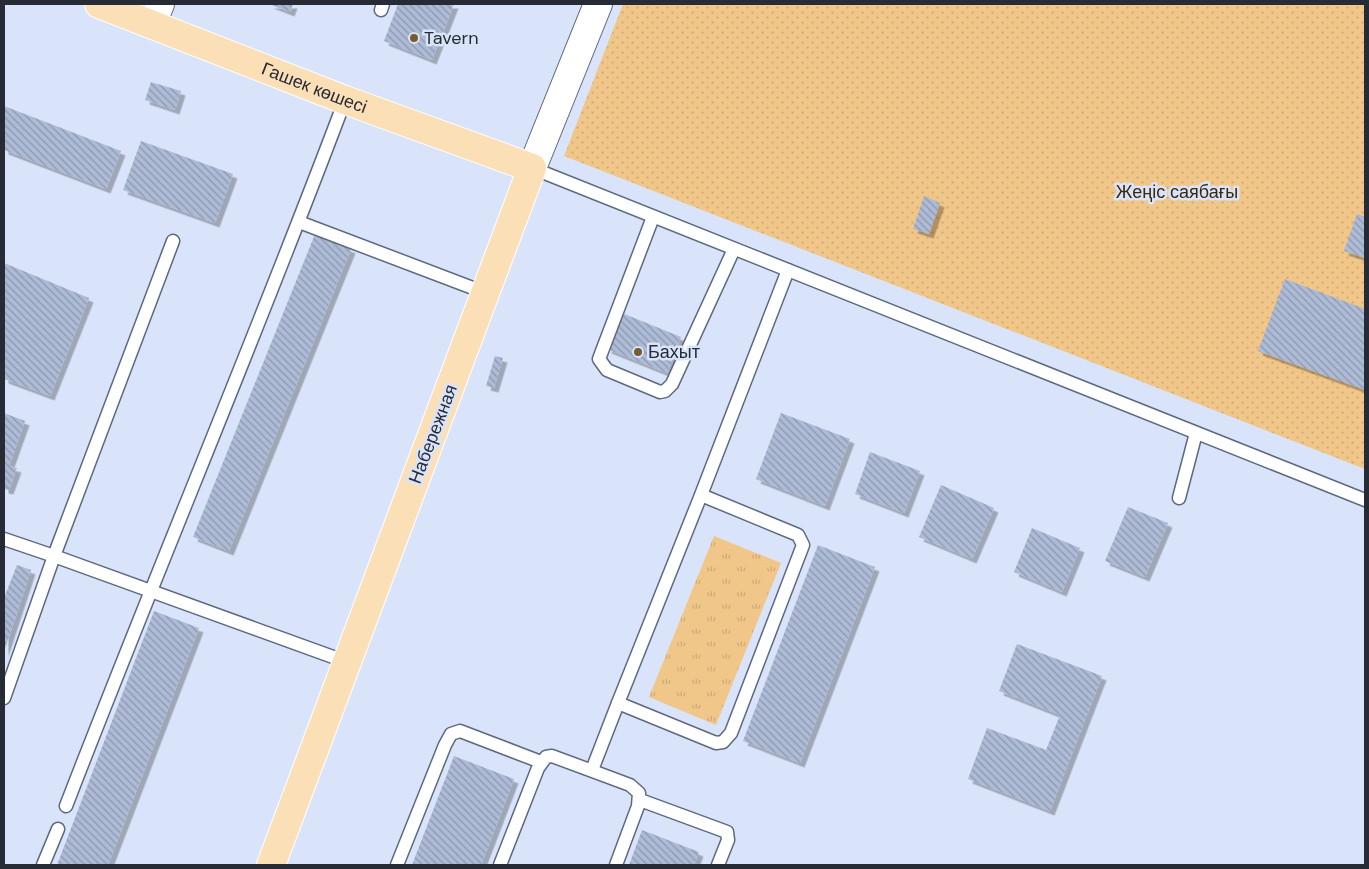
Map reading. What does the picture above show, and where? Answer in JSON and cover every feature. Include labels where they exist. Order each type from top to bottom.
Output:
[{"type":"main road","name":"Гашек көшесі","points":[[99,4],[156,14],[345,100],[532,168]]},
{"type":"main road","name":"Набережная","points":[[271,865],[532,168]]},
{"type":"street","name":"Набережная","points":[[532,168],[598,4]]},
{"type":"lane","points":[[66,806],[149,592],[299,222],[345,100]]},
{"type":"lane","points":[[532,168],[1365,500]]},
{"type":"lane","points":[[653,216],[599,359],[607,370],[655,390],[665,391],[672,384],[734,249]]},
{"type":"lane","points":[[299,222],[486,294]]},
{"type":"lane","points":[[4,698],[54,556],[173,241]]},
{"type":"lane","points":[[592,770],[788,270]]},
{"type":"lane","points":[[1179,498],[1196,433]]},
{"type":"lane","points":[[618,703],[716,743],[722,742],[731,733],[803,542],[798,535],[701,495]]},
{"type":"lane","points":[[4,539],[347,662]]},
{"type":"lane","points":[[397,865],[444,745],[451,734],[460,731],[541,762]]},
{"type":"lane","points":[[500,865],[541,762],[546,757],[552,756],[636,788],[640,800],[616,865]]},
{"type":"lane","points":[[640,800],[727,832],[728,840],[718,865]]},
{"type":"lane","points":[[43,865],[58,829]]},
{"type":"green space","name":"Жеңіс саябағы","points":[[623,4],[1365,4],[1365,469],[564,156]]},
{"type":"green space","points":[[714,536],[781,563],[716,725],[649,697]]},
{"type":"building","points":[[269,4],[293,4],[290,12]]},
{"type":"building","points":[[398,4],[454,4],[432,60],[384,41]]},
{"type":"building","points":[[151,82],[181,91],[175,110],[145,100]]},
{"type":"building","points":[[4,106],[121,151],[106,189],[4,150]]},
{"type":"building","points":[[141,141],[233,174],[215,223],[123,190]]},
{"type":"building","points":[[924,196],[940,203],[929,234],[913,229]]},
{"type":"building","points":[[1357,214],[1365,217],[1365,258],[1344,251]]},
{"type":"building","points":[[315,234],[351,249],[229,551],[193,537]]},
{"type":"building","points":[[4,263],[89,298],[50,396],[4,379]]},
{"type":"building","points":[[1285,279],[1365,309],[1365,390],[1258,351]]},
{"type":"building","points":[[622,313],[681,337],[667,373],[607,349]]},
{"type":"building","points":[[495,356],[503,358],[494,388],[486,386]]},
{"type":"building","points":[[4,413],[25,421],[9,466],[17,468],[9,490],[4,489]]},
{"type":"building","points":[[781,413],[850,439],[825,506],[756,479]]},
{"type":"building","points":[[870,452],[920,471],[904,513],[855,494]]},
{"type":"building","points":[[941,485],[994,508],[972,559],[919,537]]},
{"type":"building","points":[[1128,507],[1168,523],[1145,577],[1105,561]]},
{"type":"building","points":[[1032,528],[1080,548],[1062,592],[1014,572]]},
{"type":"building","points":[[818,545],[875,567],[800,763],[743,741]]},
{"type":"building","points":[[17,565],[31,570],[4,652],[4,598]]},
{"type":"building","points":[[154,611],[199,628],[108,865],[57,865]]},
{"type":"building","points":[[1017,644],[1102,676],[1050,811],[968,779],[987,728],[1046,750],[1060,715],[999,691]]},
{"type":"building","points":[[454,756],[514,779],[481,865],[412,865]]},
{"type":"building","points":[[642,830],[699,852],[694,865],[629,865]]},
{"type":"place","name":"Tavern","points":[[414,38]]},
{"type":"place","name":"Бахыт","points":[[638,352]]}]
